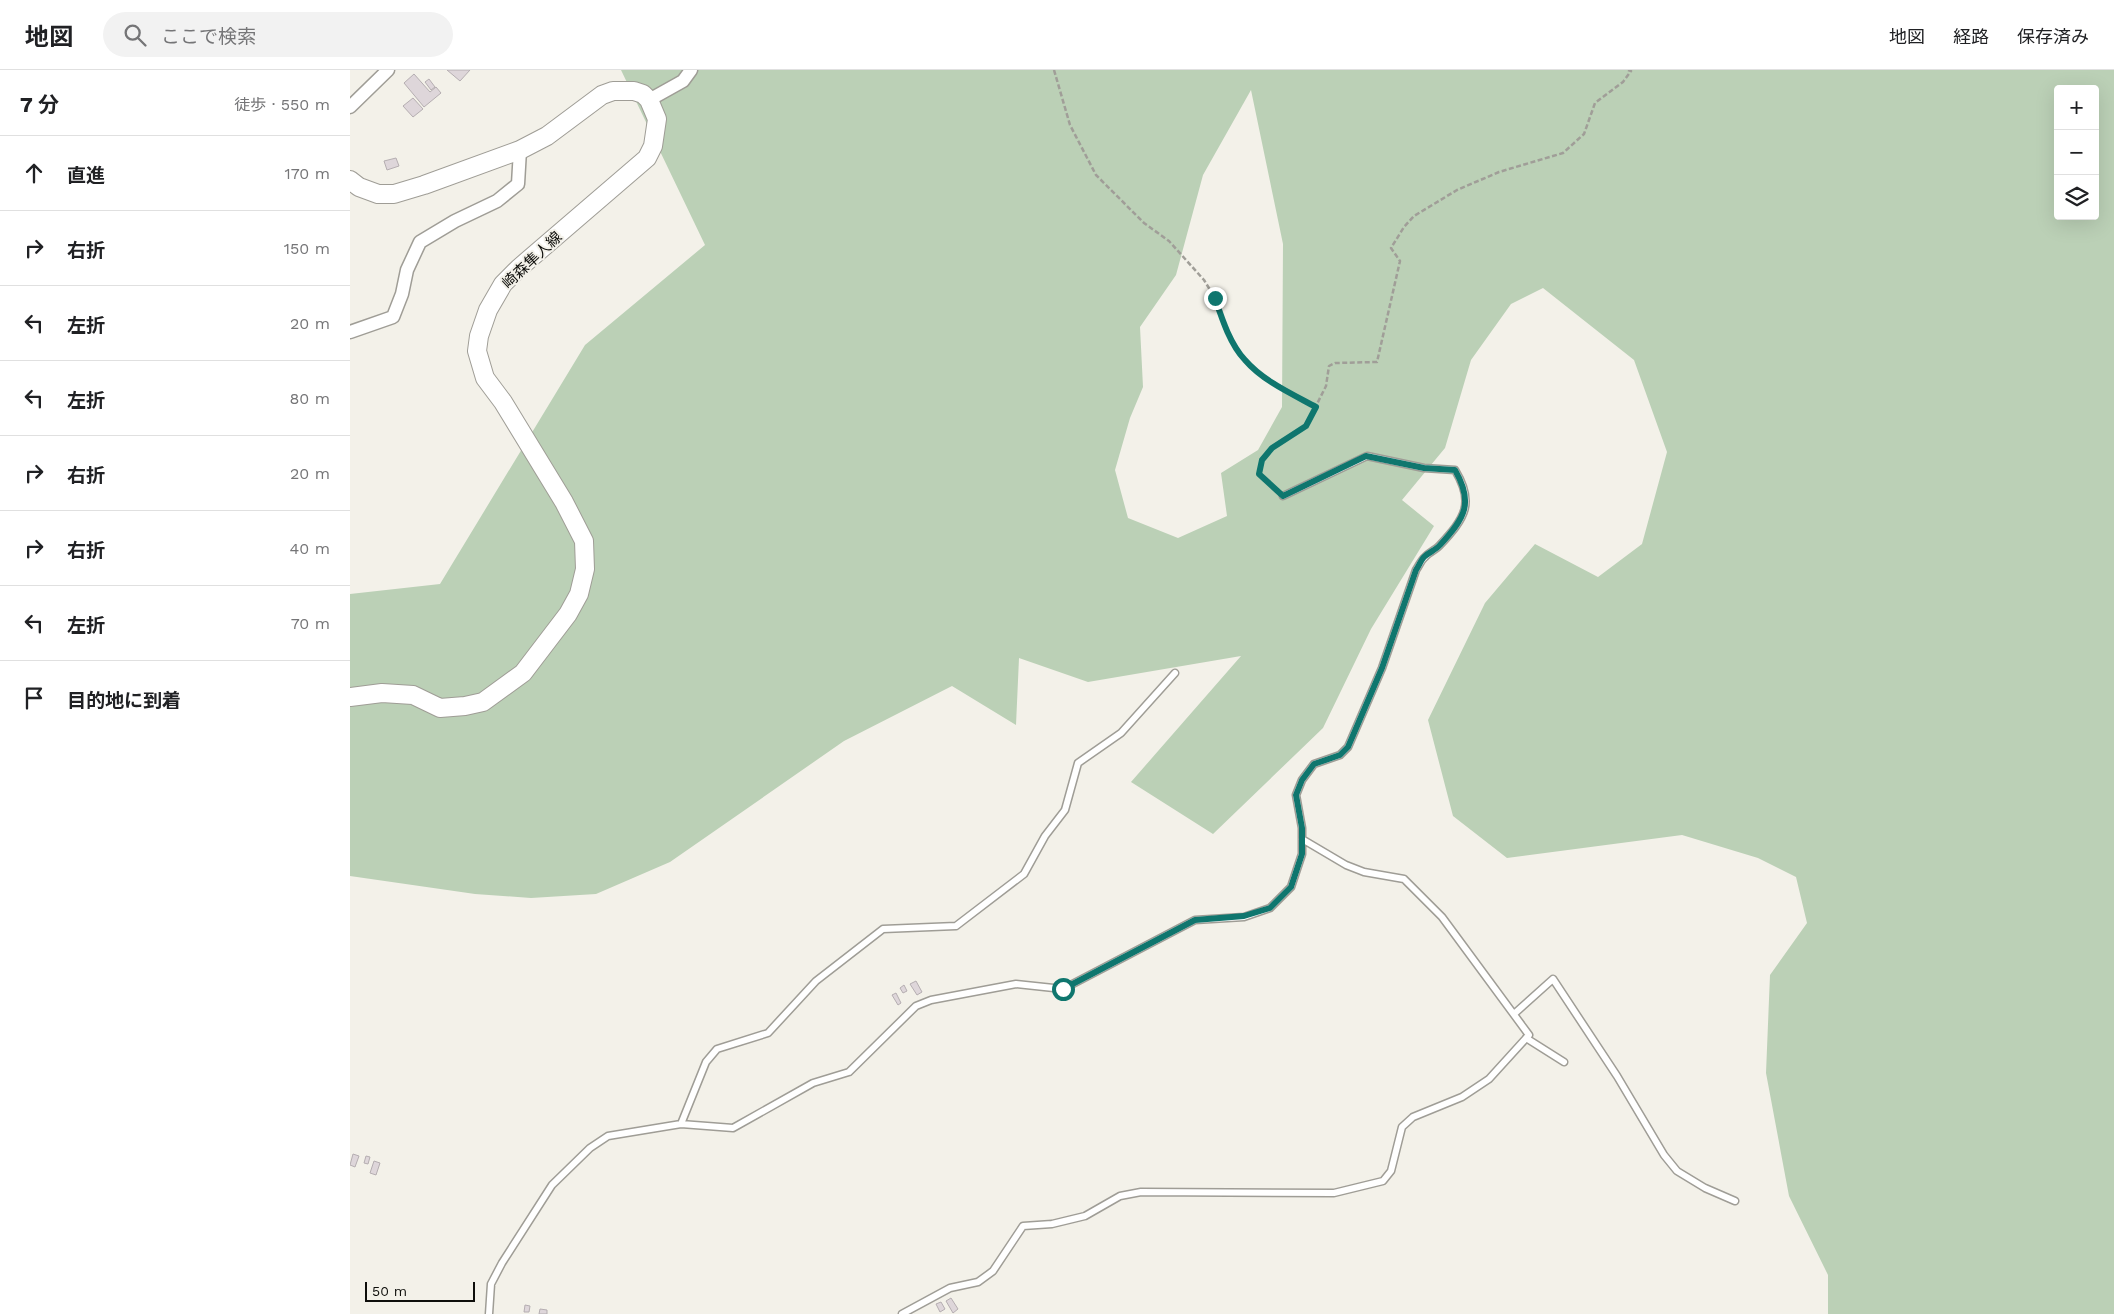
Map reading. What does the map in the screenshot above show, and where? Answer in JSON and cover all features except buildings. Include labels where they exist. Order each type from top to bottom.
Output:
[{"type":"main road","points":[[350,180],[367,191],[378,194],[394,194],[520,150],[547,136],[602,94],[613,91],[634,91],[643,94],[649,100]]},
{"type":"main road","name":"崎森隼人線","points":[[350,697],[382,693],[413,695],[440,708],[483,702],[523,673],[568,614],[579,594],[585,569],[584,541],[564,502],[508,411],[485,378],[477,351],[479,336],[488,310],[503,284],[519,268],[647,158],[653,146],[657,119],[649,100]]},
{"type":"street","points":[[350,107],[388,70]]},
{"type":"street","points":[[649,100],[683,81],[691,70]]},
{"type":"street","points":[[350,332],[393,317],[402,294],[407,270],[420,242],[455,221],[497,201],[518,184],[520,150]]},
{"type":"lane","points":[[489,1314],[491,1284],[502,1263],[552,1185],[590,1148],[608,1136],[681,1124],[733,1128],[813,1083],[849,1072],[916,1006],[931,1000],[1016,984],[1063,989],[1195,920],[1244,916],[1270,908],[1291,887],[1302,854],[1302,828],[1296,795],[1302,780],[1314,764],[1340,755],[1348,747],[1382,668],[1416,570],[1424,557],[1439,546],[1461,518],[1467,504],[1463,483],[1455,470],[1424,468],[1366,456],[1283,496]]},
{"type":"lane","points":[[681,1124],[706,1062],[716,1049],[768,1033],[816,981],[883,929],[956,926],[1024,874],[1044,836],[1065,810],[1078,763],[1121,733],[1175,672]]},
{"type":"lane","points":[[902,1314],[950,1288],[978,1282],[993,1271],[1024,1226],[1052,1224],[1085,1216],[1120,1196],[1141,1192],[1334,1193],[1382,1181],[1391,1171],[1402,1127],[1413,1117],[1462,1097],[1489,1079],[1529,1035],[1442,917],[1404,879],[1364,872],[1346,865],[1302,839]]},
{"type":"lane","points":[[1514,1014],[1554,980],[1617,1076],[1664,1155],[1678,1171],[1705,1188],[1735,1201]]},
{"type":"lane","points":[[1526,1038],[1564,1062]]},
{"type":"path","points":[[1054,70],[1070,124],[1096,175],[1144,223],[1169,240],[1204,280],[1215,298],[1224,326],[1244,359],[1258,372],[1316,407]]},
{"type":"path","points":[[1283,496],[1259,474],[1262,460],[1272,448],[1306,426],[1326,386],[1329,366],[1335,363],[1376,362],[1400,261],[1391,248],[1404,227],[1414,216],[1457,190],[1500,172],[1563,153],[1584,134],[1595,102],[1623,82],[1630,71],[1628,70]]},
{"type":"green space","points":[[621,70],[2114,70],[2114,1314],[1828,1314],[1828,1275],[1789,1196],[1766,1073],[1770,975],[1807,923],[1796,877],[1758,858],[1682,835],[1507,858],[1453,816],[1428,720],[1485,603],[1535,544],[1598,577],[1642,544],[1667,452],[1634,360],[1543,288],[1511,304],[1471,360],[1445,448],[1402,500],[1434,526],[1371,629],[1323,728],[1213,834],[1131,782],[1241,656],[1088,682],[1019,658],[1016,725],[952,686],[844,741],[670,862],[596,894],[531,898],[475,894],[350,876],[350,594],[440,584],[585,345],[705,245]],"holes":[[[1251,90],[1283,244],[1282,407],[1258,450],[1221,473],[1227,516],[1178,538],[1128,518],[1115,470],[1130,418],[1143,387],[1140,327],[1176,275],[1203,175]]]},
{"type":"route","points":[[1063,989],[1070,987],[1180,926],[1195,920],[1244,916],[1270,908],[1291,887],[1302,854],[1302,828],[1296,795],[1302,780],[1314,764],[1340,755],[1348,747],[1382,668],[1416,570],[1424,557],[1439,546],[1461,518],[1467,504],[1463,483],[1455,470],[1424,468],[1366,456],[1283,496],[1259,474],[1262,460],[1272,448],[1306,426],[1316,407],[1258,372],[1244,359],[1224,326],[1215,298]]}]
